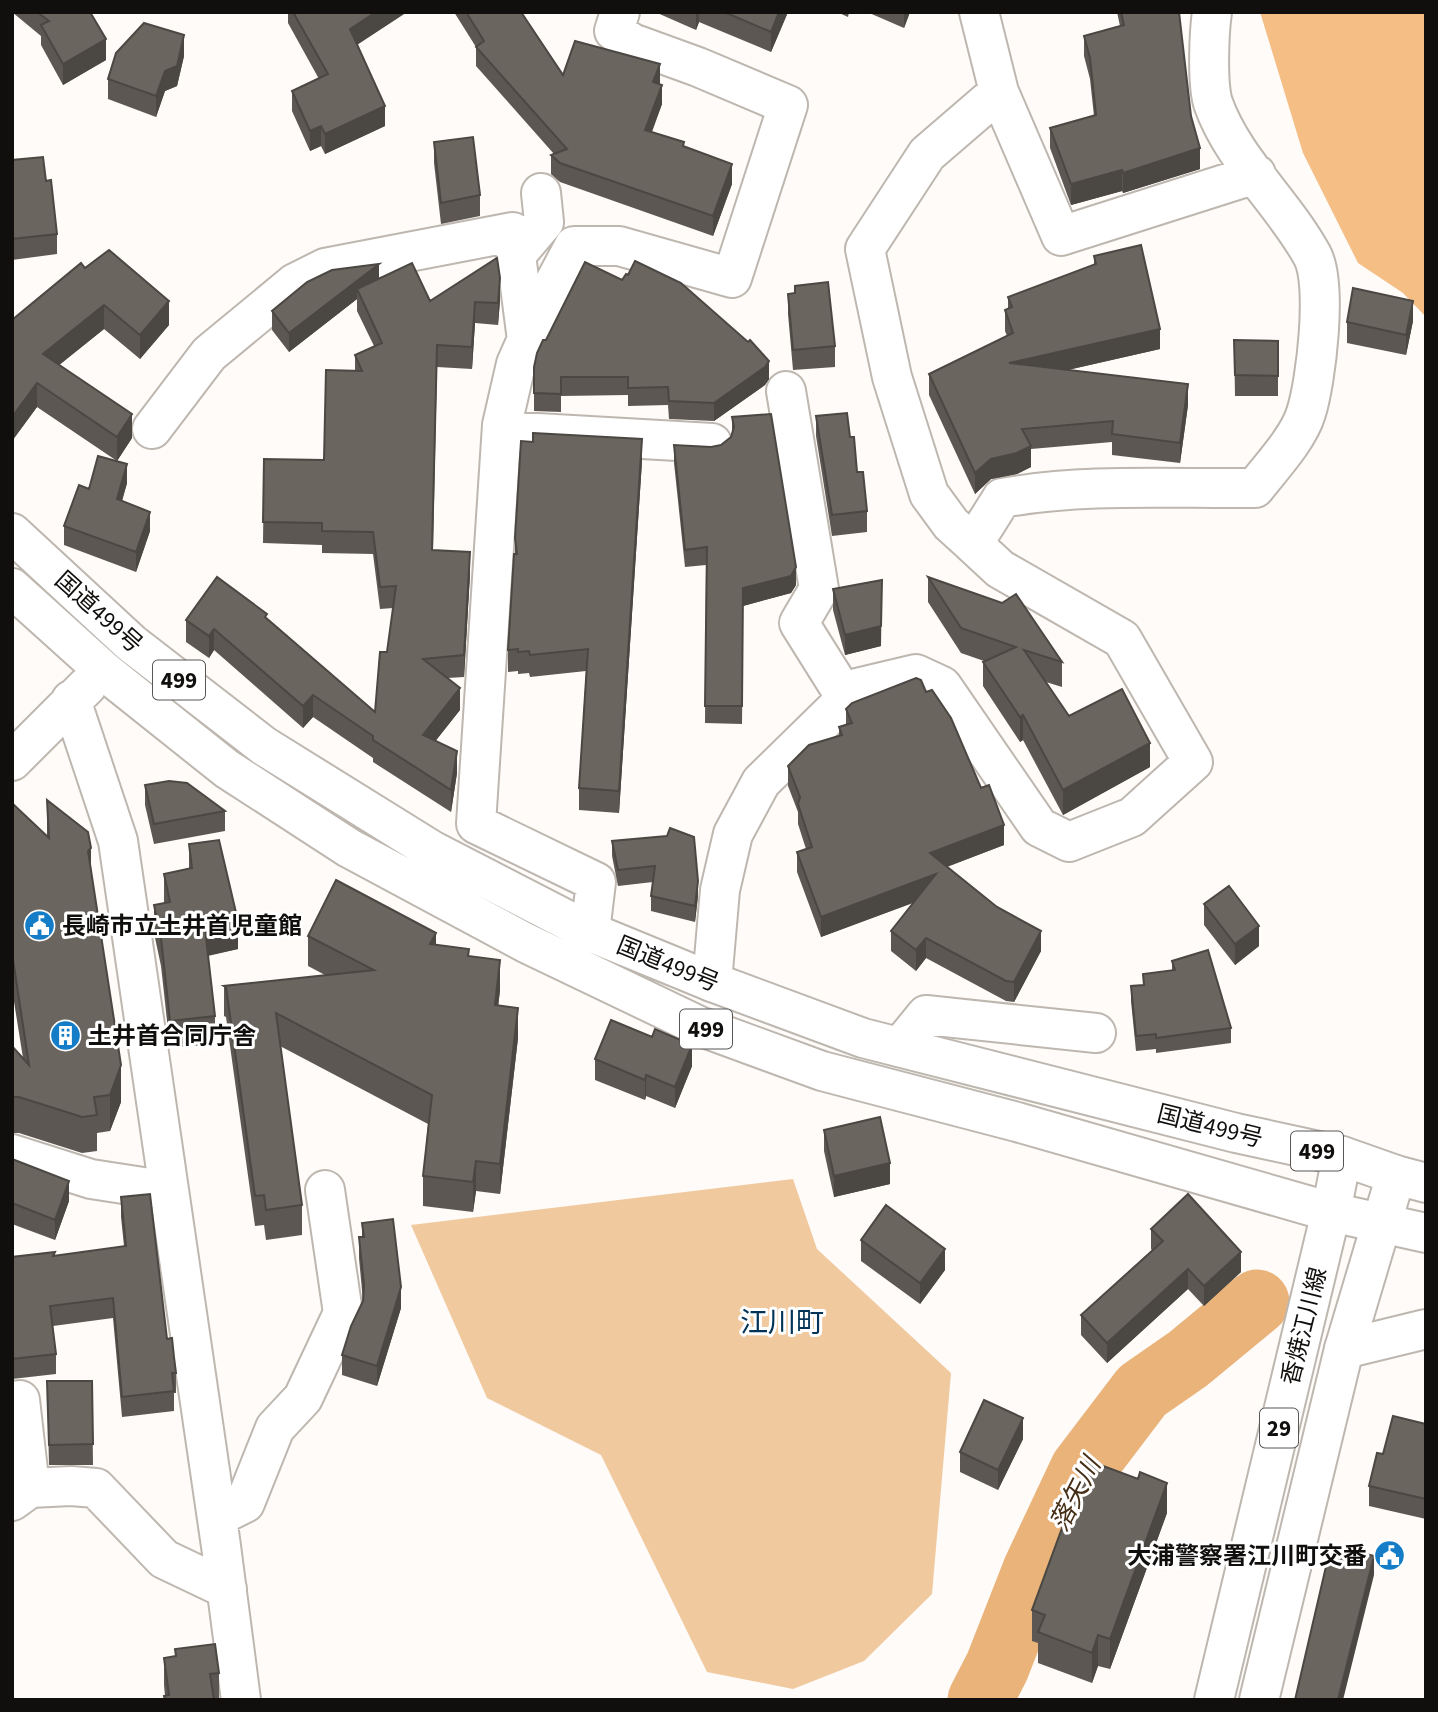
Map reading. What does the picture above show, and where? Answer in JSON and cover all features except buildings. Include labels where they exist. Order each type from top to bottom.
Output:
[{"type":"main road","points":[[590,932],[596,882],[476,824],[502,431],[516,364],[574,246],[619,246],[732,278],[788,105],[632,43],[614,31],[620,12]]},
{"type":"main road","points":[[979,12],[999,92],[1061,236],[1256,174]]},
{"type":"main road","points":[[973,544],[1002,498],[1041,492],[1096,489],[1255,488],[1287,447],[1306,415],[1318,337],[1319,289],[1314,258],[1235,146],[1213,101],[1208,37],[1212,12]]},
{"type":"main road","points":[[712,982],[720,890],[733,834],[761,782],[857,688],[915,674],[942,686],[1039,827],[1069,842],[1132,817],[1193,762],[1122,639],[1000,569],[951,524],[929,494],[892,377],[865,249],[927,154],[999,92]]},
{"type":"main road","points":[[516,255],[544,222],[541,193]]},
{"type":"main road","points":[[152,429],[209,354],[295,283],[325,268],[513,232],[527,340]]},
{"type":"main road","points":[[786,391],[819,589],[799,623],[846,698]]},
{"type":"main road","points":[[502,431],[712,443]]},
{"type":"main road","name":"国道499号","points":[[12,533],[131,643],[264,746],[433,851],[590,932],[712,982],[863,1038],[1236,1133],[1342,1156],[1411,1179]]},
{"type":"main road","name":"国道499号","points":[[12,587],[104,671],[227,769],[349,848],[526,943],[699,1026],[822,1070],[1017,1122],[1331,1212],[1426,1233]]},
{"type":"main road","points":[[12,761],[131,643]]},
{"type":"main road","points":[[71,700],[118,841],[217,1517],[241,1700]]},
{"type":"main road","points":[[900,1047],[926,1015],[1096,1034]]},
{"type":"main road","points":[[12,1154],[91,1179],[169,1191]]},
{"type":"main road","name":"香焼江川線","points":[[1214,1700],[1331,1212],[1342,1156]]},
{"type":"main road","name":"香焼江川線","points":[[1259,1700],[1344,1349],[1380,1223],[1411,1179]]},
{"type":"main road","points":[[217,1517],[245,1503],[275,1428],[303,1398],[343,1313],[325,1190]]},
{"type":"main road","points":[[1344,1349],[1426,1329]]},
{"type":"main road","points":[[12,1401],[20,1400],[21,1495],[71,1486],[96,1488],[164,1559],[227,1589]]},
{"type":"shaded area","points":[[1260,12],[1426,12],[1426,317],[1403,293],[1358,263],[1303,153]]},
{"type":"shaded area","points":[[793,1179],[817,1249],[951,1373],[932,1594],[864,1661],[793,1689],[707,1672],[601,1455],[487,1398],[411,1225]]},
{"type":"waterway","name":"落矢川","points":[[980,1700],[997,1667],[1035,1570],[1082,1470],[1142,1391],[1188,1359],[1257,1302]]},
{"type":"place","name":"長崎市立土井首児童館","points":[[39,926]]},
{"type":"place","name":"土井首合同庁舎","points":[[65,1036]]},
{"type":"place","name":"大浦警察署江川町交番","points":[[1390,1556]]},
{"type":"district","name":"江川町","points":[[782,1322]]}]
